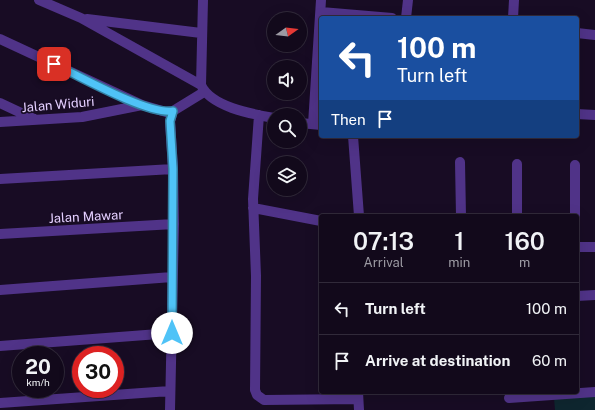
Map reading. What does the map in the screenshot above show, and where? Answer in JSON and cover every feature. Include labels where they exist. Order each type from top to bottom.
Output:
[{"type":"street","points":[[39,0],[81,18],[203,89],[214,101],[267,117]]},
{"type":"street","points":[[203,0],[201,32],[203,89]]},
{"type":"street","points":[[321,16],[322,0]]},
{"type":"street","points":[[406,16],[408,0]]},
{"type":"street","points":[[513,16],[514,0]]},
{"type":"street","points":[[321,12],[368,16]]},
{"type":"street","points":[[81,18],[201,32]]},
{"type":"street","points":[[579,33],[595,35]]},
{"type":"street","points":[[0,39],[142,105],[162,112],[173,111],[203,89]]},
{"type":"street","points":[[307,124],[317,125],[319,68]]},
{"type":"street","points":[[0,104],[36,120]]},
{"type":"street","name":"Jalan Widuri","points":[[0,122],[82,117],[142,105]]},
{"type":"street","points":[[170,410],[174,224],[170,121],[173,111]]},
{"type":"street","points":[[579,114],[595,116]]},
{"type":"street","points":[[259,115],[253,208],[256,276],[255,390],[257,395],[264,400],[358,395],[359,410]]},
{"type":"street","points":[[354,138],[359,214]]},
{"type":"street","points":[[460,162],[461,214]]},
{"type":"street","points":[[517,164],[517,214]]},
{"type":"street","points":[[575,165],[575,214]]},
{"type":"street","points":[[0,179],[173,169]]},
{"type":"street","points":[[253,208],[319,221]]},
{"type":"street","name":"Jalan Mawar","points":[[0,234],[174,224]]},
{"type":"street","points":[[579,247],[595,247]]},
{"type":"street","points":[[0,290],[172,277]]},
{"type":"street","points":[[579,296],[595,295]]},
{"type":"street","points":[[0,346],[172,333]]},
{"type":"street","points":[[0,403],[170,391]]},
{"type":"street","points":[[579,393],[595,392]]},
{"type":"street","points":[[509,398],[566,394]]},
{"type":"shaded area","points":[[595,396],[595,410],[555,410],[554,398]]},
{"type":"route","points":[[54,64],[142,105],[162,112],[173,111],[170,121],[174,224],[172,262],[172,333]]}]
